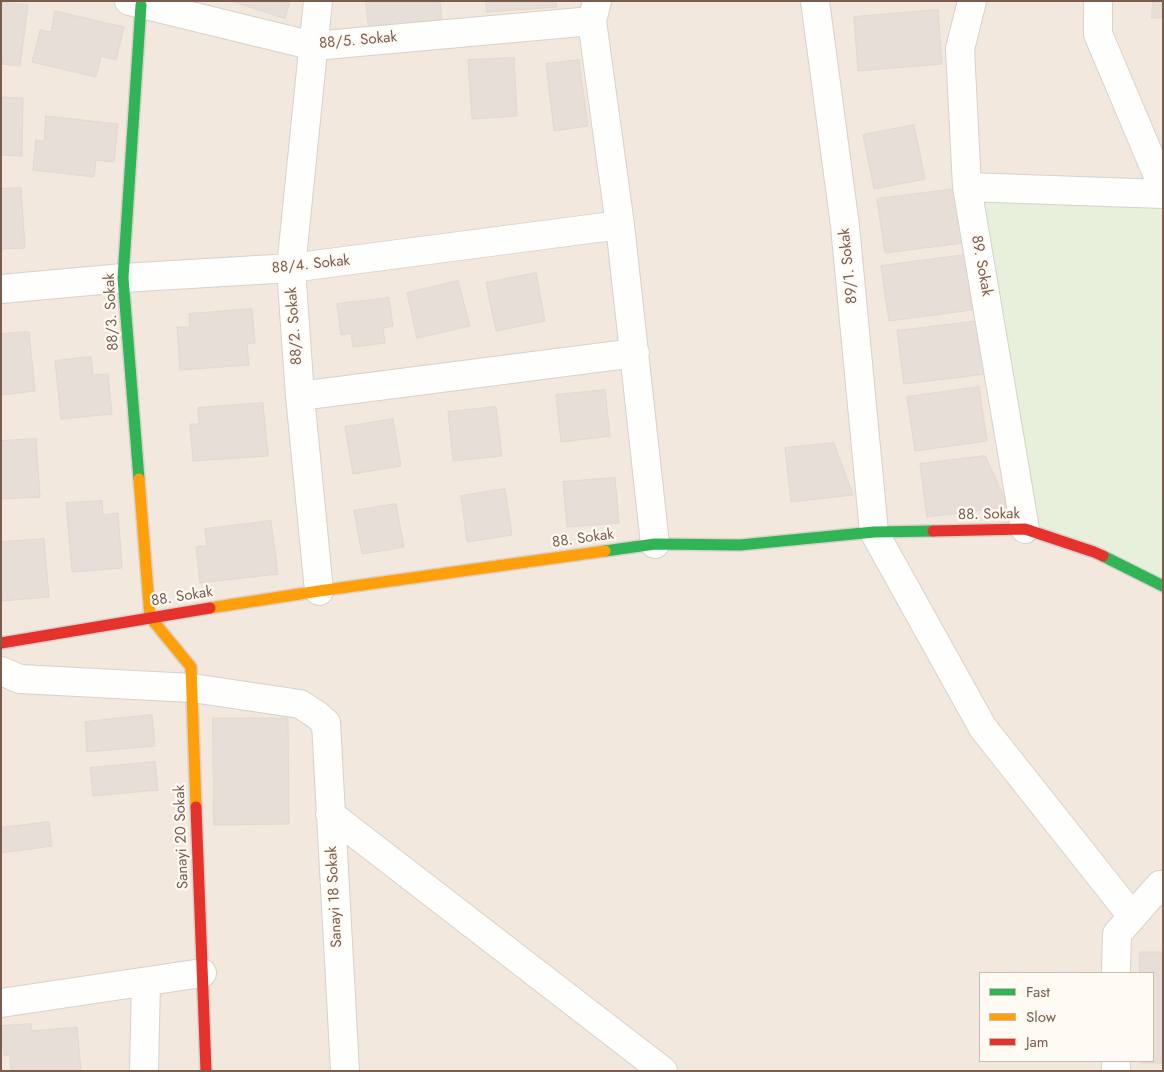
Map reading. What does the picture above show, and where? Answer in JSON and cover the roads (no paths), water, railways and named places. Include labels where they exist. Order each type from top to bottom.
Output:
[{"type":"street","name":"88/2. Sokak","points":[[318,1],[291,268],[300,396],[319,591]]},
{"type":"street","name":"89/1. Sokak","points":[[816,1],[845,226],[874,532]]},
{"type":"street","name":"89. Sokak","points":[[972,1],[960,49],[967,187],[1025,530]]},
{"type":"street","points":[[1098,1],[1098,34],[1163,188]]},
{"type":"street","name":"88/5. Sokak","points":[[135,3],[314,46],[594,11]]},
{"type":"street","name":"88/3. Sokak","points":[[135,3],[123,278],[150,617]]},
{"type":"street","points":[[594,11],[656,544]]},
{"type":"street","points":[[967,187],[1163,194]]},
{"type":"street","name":"88/4. Sokak","points":[[1,288],[123,278],[291,268],[620,225]]},
{"type":"street","points":[[300,396],[635,353]]},
{"type":"street","name":"88. Sokak","points":[[1,643],[150,617],[319,591],[656,544],[740,545],[874,532],[1025,530],[1094,552],[1163,586]]},
{"type":"street","points":[[874,532],[983,728],[1132,916]]},
{"type":"street","name":"Sanayi 20 Sokak","points":[[150,617],[191,667],[206,1071]]},
{"type":"street","points":[[1,671],[20,679],[192,688]]},
{"type":"street","name":"Sanayi 18 Sokak","points":[[192,688],[300,704],[326,723],[345,1071]]},
{"type":"street","points":[[330,814],[662,1071]]},
{"type":"street","points":[[1116,972],[1117,934],[1160,885],[1163,885]]},
{"type":"street","points":[[1,1003],[202,973]]},
{"type":"street","points":[[144,1071],[146,982]]}]
